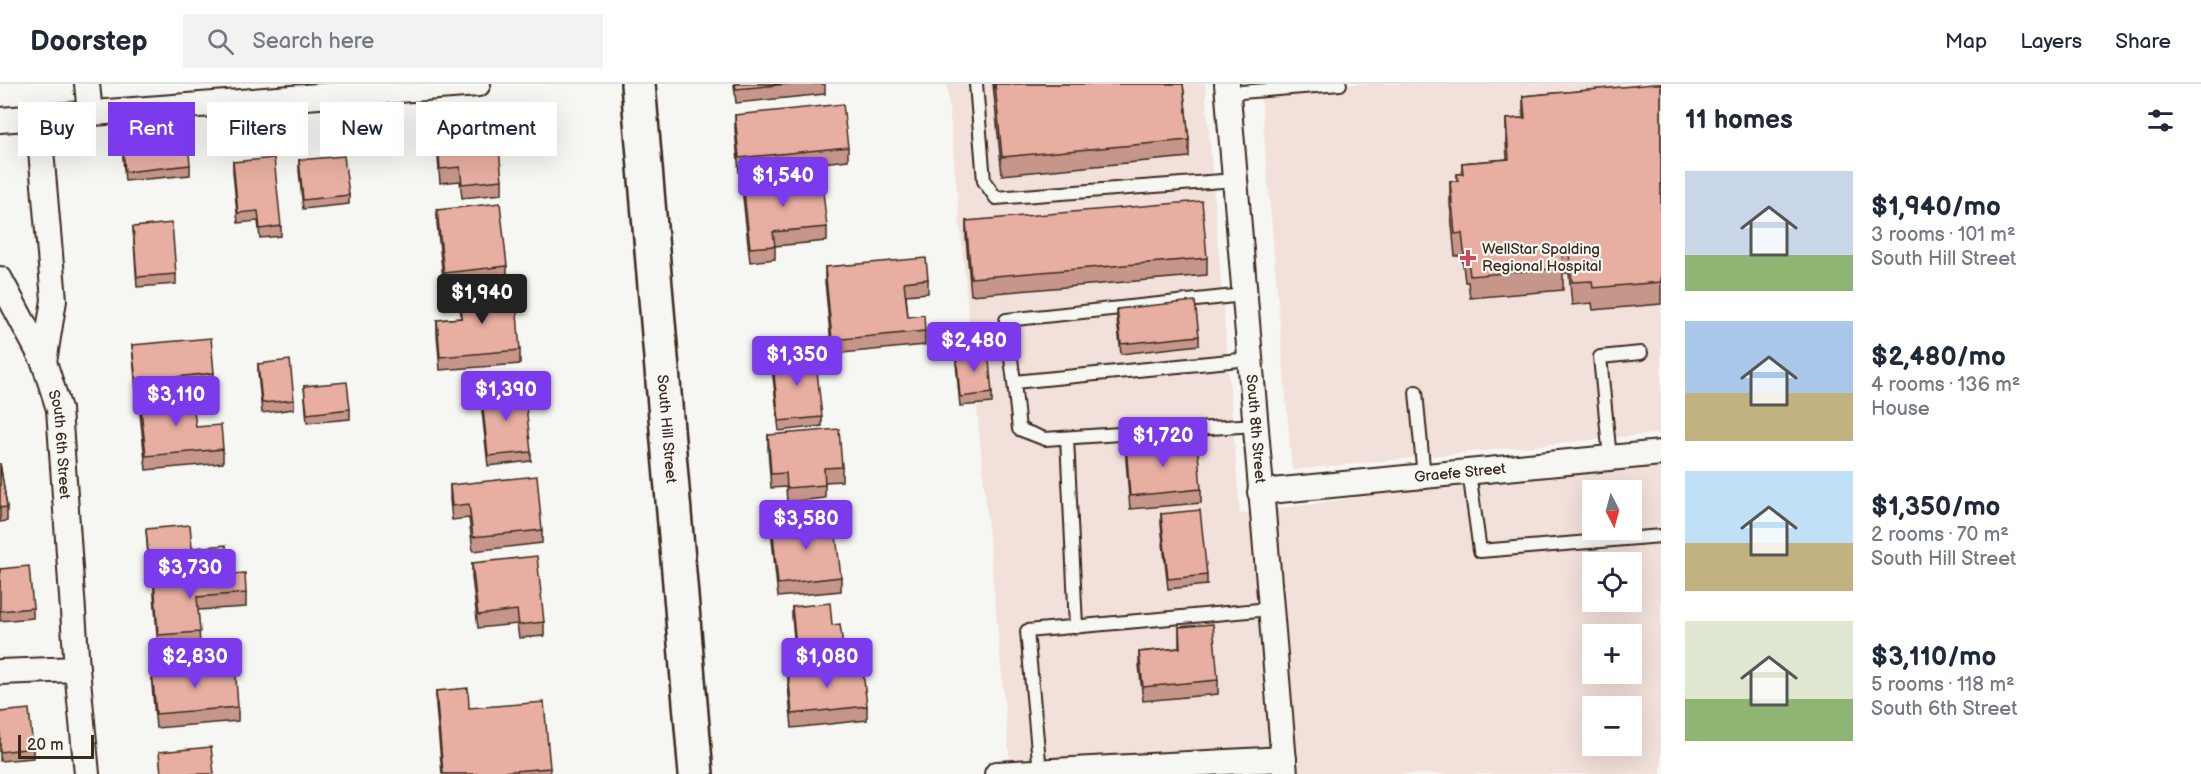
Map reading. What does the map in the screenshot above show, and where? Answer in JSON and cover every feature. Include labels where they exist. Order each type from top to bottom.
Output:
[{"type":"main road","name":"South Hill Street","points":[[638,84],[696,774]]},
{"type":"street","points":[[87,84],[89,102]]},
{"type":"street","points":[[96,112],[478,84]]},
{"type":"street","name":"South 8th Street","points":[[1227,89],[1285,767]]},
{"type":"street","points":[[0,120],[18,118]]},
{"type":"street","name":"South 6th Street","points":[[42,156],[54,300],[45,362],[59,409],[77,669],[87,774]]},
{"type":"street","points":[[0,279],[45,362]]},
{"type":"street","name":"Graefe Street","points":[[1260,492],[1661,453]]},
{"type":"street","points":[[0,672],[77,669]]},
{"type":"street","points":[[997,774],[1285,767]]},
{"type":"lane","points":[[976,84],[984,181],[996,198],[1235,180]]},
{"type":"lane","points":[[1227,89],[1340,84]]},
{"type":"lane","points":[[1244,295],[1006,320],[1019,429],[1045,439],[1255,424]]},
{"type":"lane","points":[[1610,458],[1600,357],[1641,353]]},
{"type":"lane","points":[[1014,382],[1250,359]]},
{"type":"lane","points":[[1416,392],[1424,477]]},
{"type":"lane","points":[[1067,438],[1076,626]]},
{"type":"lane","points":[[1469,472],[1480,550],[1661,536]]},
{"type":"lane","points":[[1040,772],[1027,631],[1270,609]]},
{"type":"shaded area","points":[[947,84],[1205,84],[1240,514],[1462,483],[1661,464],[1661,774],[1011,774]]},
{"type":"shaded area","name":"WellStar Spalding Regional Hospital","points":[[1260,84],[1661,84],[1661,433],[1292,470]]},
{"type":"building","points":[[735,84],[788,84],[736,89]]},
{"type":"building","points":[[995,84],[1183,84],[1189,140],[1002,157]]},
{"type":"building","points":[[1661,84],[1661,282],[1593,288],[1592,281],[1572,282],[1569,251],[1562,251],[1563,268],[1470,276],[1468,259],[1465,260],[1462,233],[1455,234],[1450,181],[1458,181],[1457,174],[1463,174],[1462,163],[1509,159],[1506,119],[1525,118],[1523,96]]},
{"type":"building","points":[[843,104],[848,147],[739,158],[735,115]]},
{"type":"building","points":[[124,156],[189,156],[190,165],[125,172]]},
{"type":"building","points":[[344,156],[349,195],[303,200],[299,160]]},
{"type":"building","points":[[439,156],[500,156],[502,180],[462,184],[460,167],[440,169]]},
{"type":"building","points":[[274,158],[281,226],[260,229],[258,211],[238,213],[233,162]]},
{"type":"building","points":[[821,175],[827,227],[773,232],[775,246],[750,248],[743,183]]},
{"type":"building","points":[[1202,201],[1207,258],[971,278],[966,221]]},
{"type":"building","points":[[500,203],[507,266],[444,273],[437,210]]},
{"type":"building","points":[[172,223],[176,274],[137,277],[133,227]]},
{"type":"building","points":[[926,258],[928,279],[904,282],[908,317],[924,315],[925,331],[832,340],[825,267]]},
{"type":"building","points":[[515,289],[520,350],[440,357],[437,320],[462,318],[460,294]]},
{"type":"building","points":[[1195,301],[1199,336],[1121,344],[1117,309]]},
{"type":"building","points":[[211,338],[214,373],[136,381],[132,345]]},
{"type":"building","points":[[988,350],[992,393],[960,397],[956,353]]},
{"type":"building","points":[[815,353],[822,417],[779,421],[772,357]]},
{"type":"building","points":[[290,360],[294,400],[262,403],[258,364]]},
{"type":"building","points":[[347,382],[350,409],[307,414],[304,386]]},
{"type":"building","points":[[524,387],[531,452],[488,456],[481,391]]},
{"type":"building","points":[[192,394],[196,427],[221,425],[223,449],[146,456],[140,399]]},
{"type":"building","points":[[839,429],[842,467],[824,468],[825,485],[787,488],[786,473],[771,474],[768,435]]},
{"type":"building","points":[[1197,440],[1201,489],[1130,496],[1126,446]]},
{"type":"building","points":[[0,463],[7,507],[0,508]]},
{"type":"building","points":[[537,476],[542,530],[473,537],[469,504],[452,506],[450,485]]},
{"type":"building","points":[[1200,510],[1207,575],[1168,579],[1161,514]]},
{"type":"building","points":[[834,519],[841,577],[778,584],[772,525]]},
{"type":"building","points":[[190,525],[192,548],[226,545],[227,566],[150,573],[146,529]]},
{"type":"building","points":[[537,556],[544,622],[519,625],[517,610],[478,615],[472,563]]},
{"type":"building","points":[[29,566],[33,608],[0,611],[0,569]]},
{"type":"building","points":[[245,573],[246,593],[197,597],[200,632],[158,635],[154,580]]},
{"type":"building","points":[[830,603],[832,625],[840,624],[844,653],[797,658],[792,607]]},
{"type":"building","points":[[1213,624],[1218,680],[1143,687],[1139,652],[1180,648],[1179,627]]},
{"type":"building","points":[[862,663],[867,706],[792,714],[788,671]]},
{"type":"building","points":[[235,664],[238,707],[156,714],[152,671]]},
{"type":"building","points":[[468,688],[469,708],[544,702],[550,768],[478,774],[443,774],[436,691]]},
{"type":"building","points":[[29,709],[33,748],[0,752],[0,712]]},
{"type":"building","points":[[211,747],[214,774],[161,774],[159,752]]},
{"type":"place","name":"WellStar Spalding Regional Hospital","points":[[1468,258]]}]
